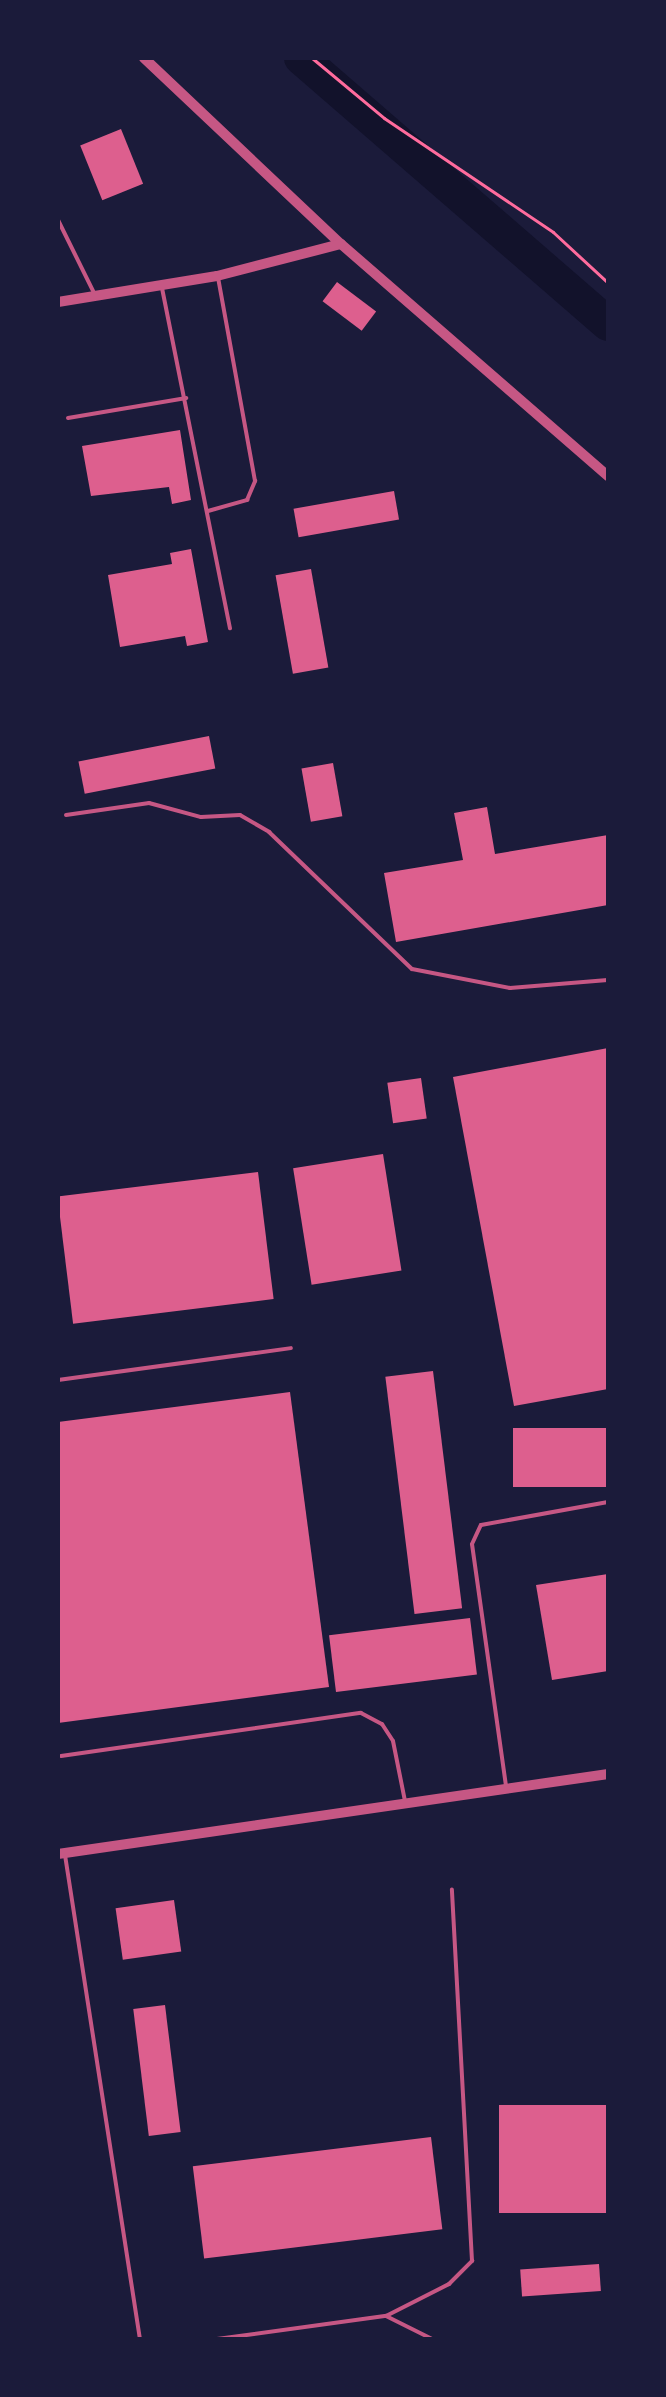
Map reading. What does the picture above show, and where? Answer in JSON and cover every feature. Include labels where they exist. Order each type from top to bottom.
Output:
[{"type":"street","points":[[144,58],[341,244],[608,476]]},
{"type":"street","points":[[58,302],[217,276],[341,244]]},
{"type":"street","points":[[61,1854],[608,1774]]},
{"type":"lane","points":[[58,220],[95,296]]},
{"type":"lane","points":[[208,511],[247,500],[255,481],[217,276]]},
{"type":"lane","points":[[161,286],[230,628]]},
{"type":"lane","points":[[68,418],[186,398]]},
{"type":"lane","points":[[66,815],[154,803],[189,815],[240,815],[269,832],[397,960],[425,976],[510,988],[608,980]]},
{"type":"lane","points":[[58,1380],[291,1348]]},
{"type":"lane","points":[[507,1789],[472,1544],[481,1525],[608,1502]]},
{"type":"lane","points":[[61,1756],[361,1713],[393,1741],[406,1803]]},
{"type":"lane","points":[[61,1854],[140,2339]]},
{"type":"lane","points":[[217,2339],[386,2316],[449,2284],[465,2271],[474,2247],[452,1890]]},
{"type":"lane","points":[[386,2316],[432,2339]]},
{"type":"path","points":[[312,58],[384,118],[553,232],[608,283]]},
{"type":"building","points":[[121,129],[143,184],[102,200],[80,145]]},
{"type":"building","points":[[337,282],[376,311],[362,331],[323,301]]},
{"type":"building","points":[[180,430],[191,500],[172,504],[169,487],[91,496],[82,446]]},
{"type":"building","points":[[394,491],[399,520],[299,537],[294,509]]},
{"type":"building","points":[[191,549],[208,642],[187,646],[185,636],[120,647],[108,575],[172,564],[170,553]]},
{"type":"building","points":[[311,569],[328,667],[293,674],[276,575]]},
{"type":"building","points":[[209,736],[215,768],[85,794],[78,761]]},
{"type":"building","points":[[333,763],[342,816],[311,822],[301,769]]},
{"type":"building","points":[[487,807],[495,854],[608,835],[608,905],[396,942],[384,873],[463,860],[454,813]]},
{"type":"building","points":[[608,1048],[608,1389],[514,1406],[453,1077]]},
{"type":"building","points":[[421,1078],[427,1119],[393,1123],[387,1083]]},
{"type":"building","points":[[383,1154],[401,1271],[312,1285],[293,1168]]},
{"type":"building","points":[[258,1172],[274,1299],[73,1324],[58,1197]]},
{"type":"building","points":[[433,1371],[462,1608],[414,1614],[385,1377]]},
{"type":"building","points":[[290,1392],[329,1687],[58,1723],[58,1422]]},
{"type":"building","points":[[513,1428],[608,1428],[608,1487],[513,1487]]},
{"type":"building","points":[[608,1574],[608,1671],[552,1680],[536,1585]]},
{"type":"building","points":[[470,1618],[477,1675],[336,1692],[329,1635]]},
{"type":"building","points":[[174,1900],[181,1951],[123,1960],[116,1908]]},
{"type":"building","points":[[165,2005],[181,2132],[149,2136],[133,2009]]},
{"type":"building","points":[[499,2105],[608,2105],[608,2213],[499,2213]]},
{"type":"building","points":[[431,2137],[442,2229],[204,2259],[193,2166]]},
{"type":"building","points":[[599,2264],[601,2291],[522,2296],[520,2270]]},
{"type":"waterway","points":[[301,58],[608,324]]}]
